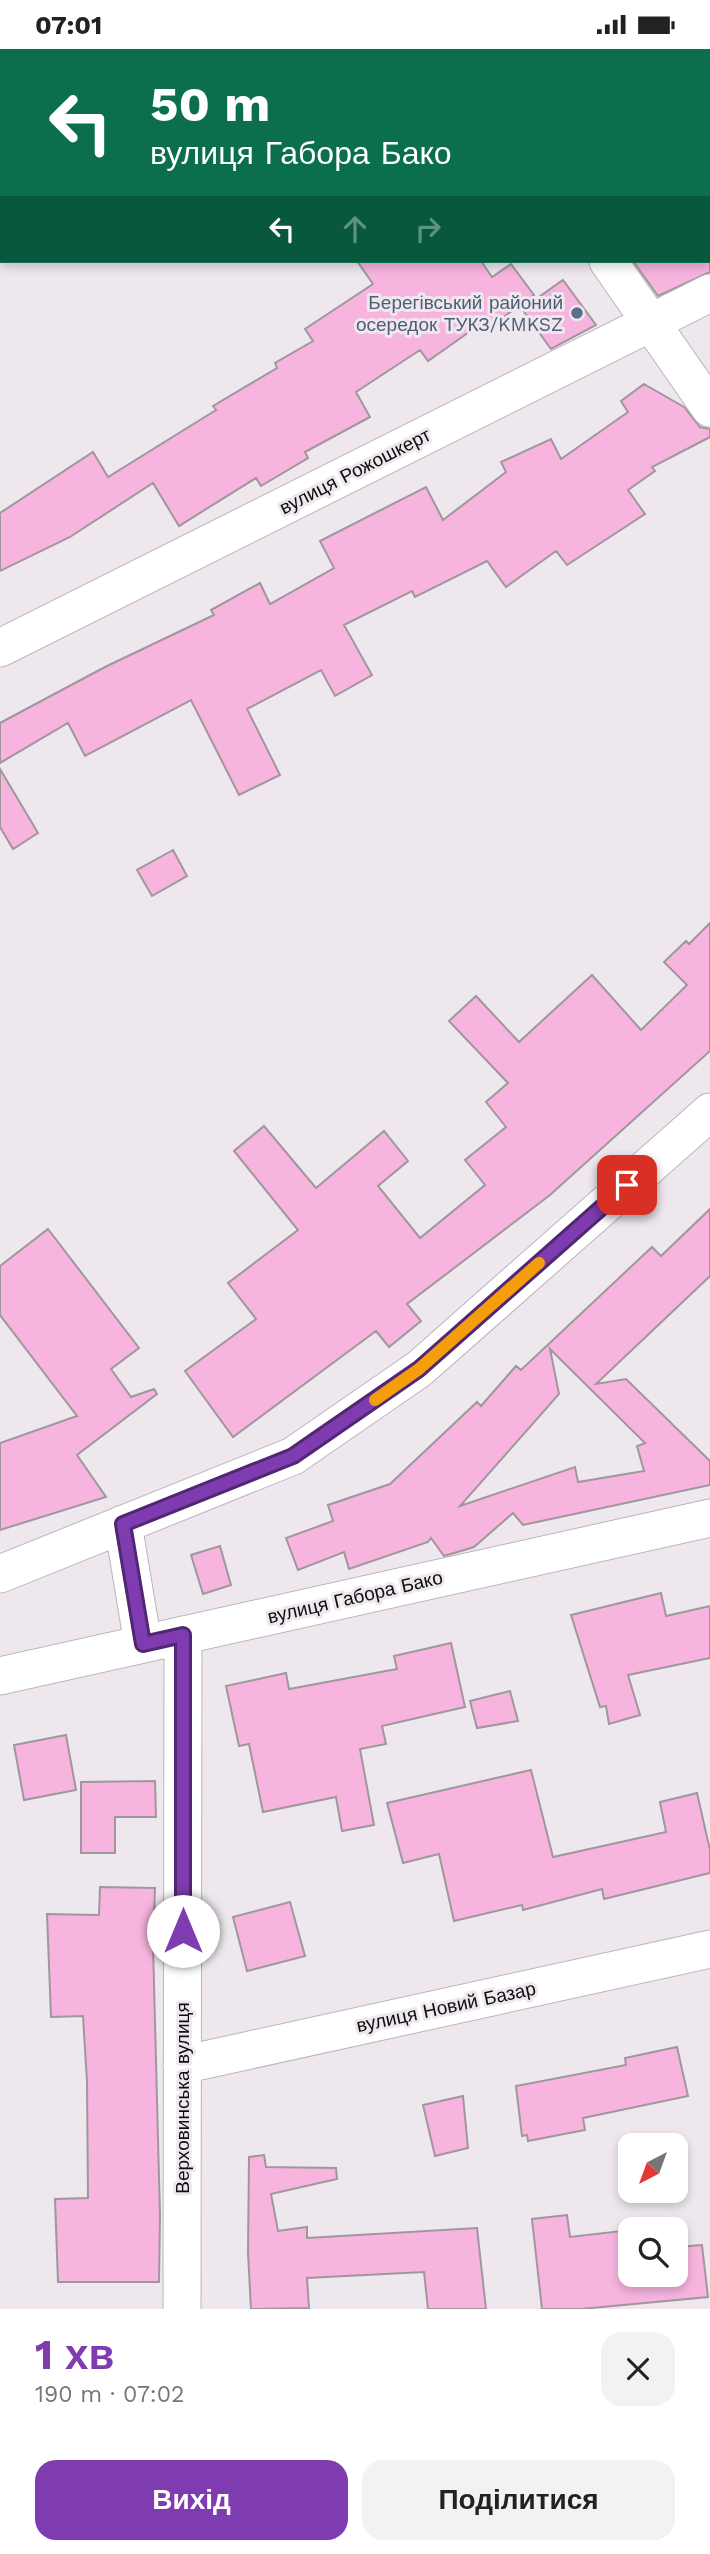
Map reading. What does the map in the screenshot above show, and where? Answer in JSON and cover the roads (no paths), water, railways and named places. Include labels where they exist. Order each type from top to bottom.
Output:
[{"type":"street","points":[[609,263],[710,408]]},
{"type":"street","name":"вулиця Рожошкерт","points":[[0,648],[710,293]]},
{"type":"street","points":[[0,1574],[293,1456],[419,1369],[710,1112]]},
{"type":"street","name":"вулиця Габора Бако","points":[[0,1676],[710,1518]]},
{"type":"street","points":[[123,1524],[143,1644]]},
{"type":"street","name":"Верховинська вулиця","points":[[182,2309],[183,1635]]},
{"type":"street","name":"вулиця Новий Базар","points":[[182,2066],[710,1949]]},
{"type":"place","name":"Берегівський районий осередок ТУКЗ/KMKSZ","points":[[577,313]]}]
